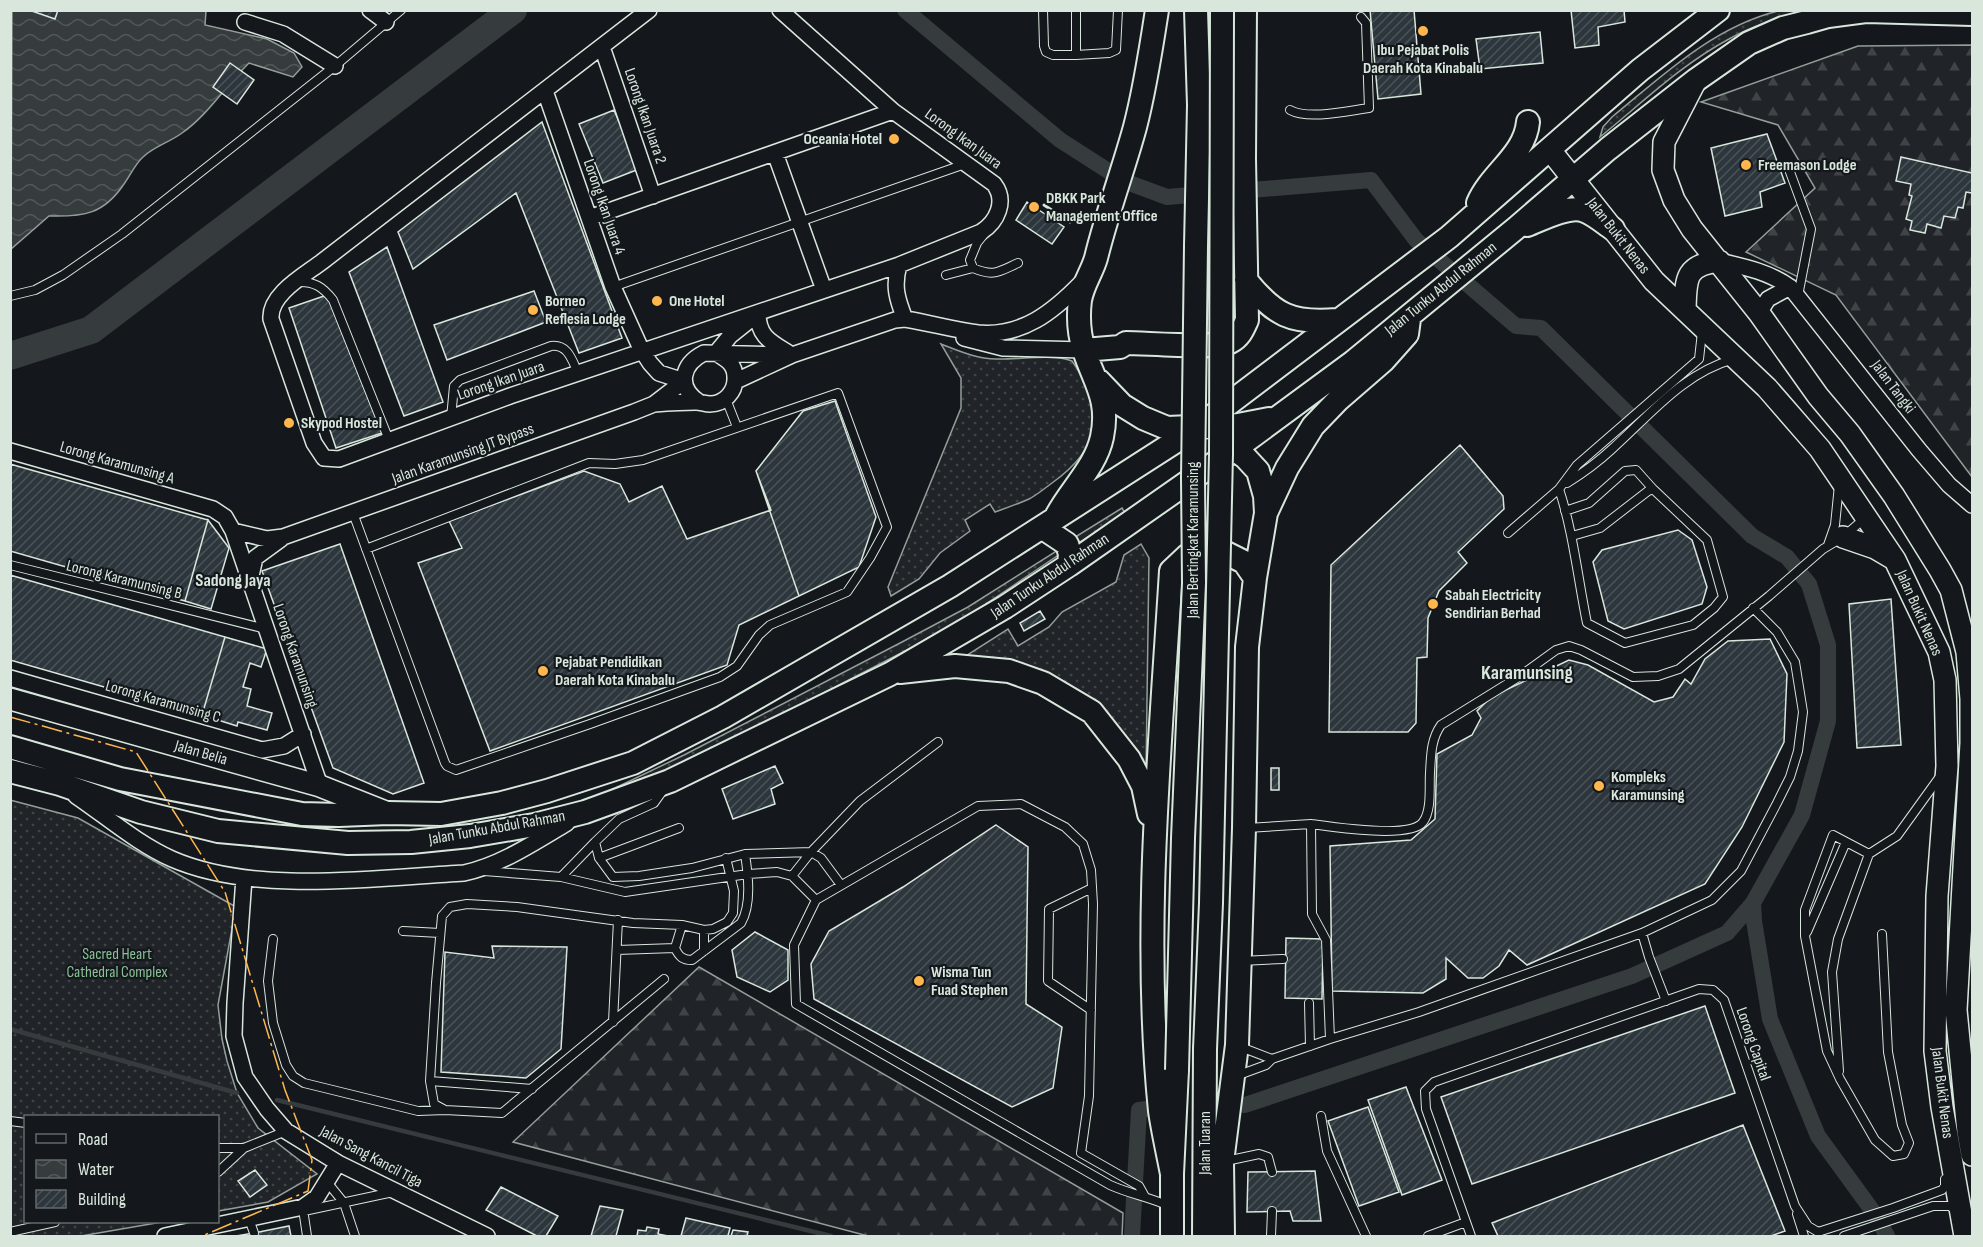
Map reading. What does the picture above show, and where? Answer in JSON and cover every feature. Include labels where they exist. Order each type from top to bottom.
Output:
[{"type":"main road","points":[[1068,565],[1070,554],[1068,544],[1048,525],[1097,453],[1104,418],[1103,398],[1084,350],[1080,299],[1094,266],[1102,231],[1135,126],[1157,10]]},
{"type":"main road","name":"Jalan Bertingkat Karamunsing","points":[[1177,1070],[1183,838],[1194,583],[1193,479],[1199,105],[1196,10]]},
{"type":"main road","name":"Jalan Bertingkat Karamunsing","points":[[1205,1049],[1211,903],[1221,454],[1222,10]]},
{"type":"main road","points":[[1084,350],[1120,347],[1126,343],[1222,344],[1231,342],[1239,336],[1247,320],[1244,159],[1245,10]]},
{"type":"main road","name":"Jalan Tunku Abdul Rahman","points":[[10,747],[120,779],[302,814],[441,814],[502,803],[633,763],[723,717],[950,586],[1198,427],[1449,237],[1640,70],[1718,10]]},
{"type":"main road","name":"Jalan Tunku Abdul Rahman","points":[[10,771],[60,784],[141,812],[218,831],[348,843],[411,842],[470,836],[534,825],[585,812],[670,780],[890,674],[1005,607],[1068,565],[1235,449],[1353,362],[1515,229],[1572,178],[1696,80],[1749,42],[1783,28],[1828,16],[1866,11],[1972,14]]},
{"type":"main road","name":"Jalan Bukit Nenas","points":[[1696,80],[1664,142],[1662,170],[1674,200],[1692,229],[1759,313],[1894,496],[1951,590],[1967,652],[1971,699],[1971,743],[1956,1010],[1972,1155]]},
{"type":"main road","points":[[1472,218],[1482,194],[1520,148],[1527,135],[1528,122]]},
{"type":"main road","name":"Jalan Bukit Nenas","points":[[1550,150],[1654,281],[1774,396],[1820,449],[1895,560],[1939,652],[1945,680],[1947,766],[1937,896],[1935,1051],[1942,1107],[1963,1226]]},
{"type":"main road","points":[[1515,229],[1566,209],[1575,208],[1584,210],[1613,229]]},
{"type":"main road","points":[[1685,310],[1687,280],[1694,268],[1702,263],[1719,261]]},
{"type":"main road","points":[[1246,280],[1277,312],[1310,322],[1337,320]]},
{"type":"main road","points":[[1266,513],[1287,468],[1313,426],[1407,334],[1410,314]]},
{"type":"main road","points":[[1080,315],[1103,335],[1121,338],[1126,343]]},
{"type":"main road","points":[[1096,378],[1122,405],[1143,418],[1167,428],[1238,425],[1275,418]]},
{"type":"main road","points":[[1818,396],[1841,440],[1856,459],[1875,494],[1876,501],[1867,516]]},
{"type":"main road","points":[[1198,427],[1235,449],[1258,471],[1265,496],[1266,513],[1247,647],[1237,1046],[1222,1162],[1223,1236]]},
{"type":"main road","points":[[1831,543],[1875,548],[1895,560]]},
{"type":"main road","points":[[1172,1174],[1161,1113],[1154,1020],[1154,836],[1171,571],[1188,555],[1209,548],[1244,562],[1255,578]]},
{"type":"main road","points":[[890,674],[955,666],[1009,671],[1043,683],[1092,712],[1129,759],[1143,786],[1154,836]]},
{"type":"main road","name":"Jalan Belia","points":[[10,699],[320,786],[388,813]]},
{"type":"main road","name":"Jalan Tuaran","points":[[1204,1236],[1205,1049]]},
{"type":"main road","name":"Jalan Tuaran","points":[[1172,1236],[1172,1174],[1177,1070]]},
{"type":"street","points":[[370,10],[386,22]]},
{"type":"street","name":"Lorong Ikan Juara","points":[[649,10],[296,282],[276,300],[271,312],[271,320],[318,451],[324,458],[339,459],[578,373],[899,265],[989,227],[1000,208],[1001,195],[994,184],[893,111],[780,10]]},
{"type":"street","points":[[245,22],[283,34],[335,66]]},
{"type":"street","name":"Lorong Ikan Juara 2","points":[[602,47],[653,196]]},
{"type":"street","name":"Lorong Ikan Juara 4","points":[[545,91],[612,287],[633,333],[642,351],[659,373],[684,381]]},
{"type":"street","points":[[589,219],[825,133],[893,111]]},
{"type":"street","points":[[775,153],[824,290]]},
{"type":"street","name":"Jalan Tangki","points":[[1719,261],[1777,277],[1794,292],[1851,361],[1919,450],[1949,485],[1972,505]]},
{"type":"street","points":[[899,265],[895,279],[898,300],[909,320],[979,343],[1003,348],[1084,350]]},
{"type":"street","name":"Jalan Karamunsing JT Bypass","points":[[736,381],[792,355],[895,320],[909,320],[980,333],[1014,330],[1026,326],[1054,309],[1087,278]]},
{"type":"street","points":[[1759,313],[1768,299],[1794,292]]},
{"type":"street","points":[[726,399],[732,392],[736,381],[732,365],[716,353],[729,336],[758,312]]},
{"type":"street","points":[[758,312],[758,326],[763,334],[771,343],[792,355]]},
{"type":"street","name":"Jalan Karamunsing JT Bypass","points":[[654,404],[684,381],[686,369],[693,359],[704,353],[792,355]]},
{"type":"street","points":[[684,381],[690,394],[699,402]]},
{"type":"street","name":"Jalan Karamunsing JT Bypass","points":[[283,537],[654,404],[699,402],[708,404],[726,399]]},
{"type":"street","name":"Lorong Karamunsing A","points":[[10,451],[213,509]]},
{"type":"street","name":"Lorong Karamunsing","points":[[213,509],[225,517],[233,531],[320,786]]},
{"type":"street","points":[[233,531],[257,538],[283,537]]},
{"type":"street","points":[[249,580],[255,558],[283,537]]},
{"type":"street","name":"Lorong Karamunsing C","points":[[10,678],[262,750],[284,746],[303,734]]},
{"type":"street","points":[[60,784],[154,850],[192,867],[244,878],[330,880],[476,871],[513,854],[585,812]]},
{"type":"street","name":"Jalan Sang Kancil Tiga","points":[[244,878],[234,1036],[245,1077],[267,1109],[286,1131],[338,1163],[487,1236]]},
{"type":"street","points":[[165,1236],[252,1226],[303,1209],[317,1197],[338,1163]]},
{"type":"lane","points":[[10,296],[35,290],[63,275],[122,234],[335,66],[401,10]]},
{"type":"lane","points":[[1043,10],[1046,52],[1053,55],[1076,56],[1109,54],[1116,50],[1118,10]]},
{"type":"lane","points":[[1076,10],[1076,56]]},
{"type":"lane","points":[[1290,110],[1308,115],[1369,108],[1366,23],[1361,17]]},
{"type":"lane","points":[[612,287],[966,163]]},
{"type":"lane","points":[[1790,172],[1811,229],[1794,292]]},
{"type":"lane","points":[[973,268],[970,260],[977,243],[989,227]]},
{"type":"lane","points":[[946,275],[973,268],[987,274],[999,272],[1018,263]]},
{"type":"lane","points":[[296,282],[317,284],[326,290],[333,300],[389,440]]},
{"type":"lane","points":[[1565,511],[1589,503],[1625,471],[1636,470],[1707,540],[1723,597],[1714,608],[1693,625],[1625,643],[1587,623],[1575,564],[1572,536],[1565,511],[1561,488],[1577,465],[1699,359],[1703,327]]},
{"type":"lane","points":[[451,418],[454,386],[460,380],[551,346],[558,345],[568,352],[578,373]]},
{"type":"lane","points":[[1508,533],[1612,449],[1690,378],[1716,364],[1735,358]]},
{"type":"lane","points":[[353,513],[366,549],[445,763],[456,770],[720,677],[737,666],[759,635],[770,625],[847,592],[887,527],[838,393],[643,460],[615,464],[589,464],[366,549]]},
{"type":"lane","points":[[726,399],[737,427]]},
{"type":"lane","points":[[1831,543],[1840,478]]},
{"type":"lane","points":[[1572,536],[1600,528],[1653,489]]},
{"type":"lane","points":[[1244,828],[1311,824],[1375,831],[1411,830],[1423,823],[1428,811],[1434,735],[1441,725],[1556,650],[1569,646],[1633,677],[1658,676],[1679,669],[1867,516]]},
{"type":"lane","name":"Lorong Karamunsing B","points":[[10,565],[266,629]]},
{"type":"lane","points":[[1233,1077],[1266,1065],[1272,1059],[1419,1012],[1642,933],[1712,900],[1741,871],[1777,804],[1798,751],[1803,712],[1795,662],[1777,632],[1753,609]]},
{"type":"lane","points":[[792,876],[811,852],[860,801],[938,742]]},
{"type":"lane","points":[[1840,1079],[1832,972],[1839,939],[1869,854],[1897,836],[1947,766]]},
{"type":"lane","points":[[561,877],[619,819],[654,803],[670,780]]},
{"type":"lane","points":[[1081,1153],[1089,1096],[1092,888],[1091,870],[1083,844],[1065,827],[1021,804],[978,806],[816,900],[794,945],[796,1004],[1110,1185],[1136,1196],[1144,1195],[1172,1207]]},
{"type":"lane","points":[[1311,824],[1312,914],[1326,940],[1330,1039]]},
{"type":"lane","points":[[599,858],[679,828]]},
{"type":"lane","points":[[1869,854],[1833,835],[1805,910],[1805,936],[1827,1051],[1840,1079],[1875,1140],[1893,1156],[1904,1154],[1909,1143],[1902,1125],[1888,1052],[1882,934]]},
{"type":"lane","points":[[595,842],[599,858],[613,877],[639,876],[692,868],[745,854],[811,852],[821,858],[841,885]]},
{"type":"lane","points":[[1805,936],[1846,842]]},
{"type":"lane","points":[[682,925],[675,948],[679,957],[692,960],[741,923],[745,916],[748,874],[745,854]]},
{"type":"lane","points":[[445,1110],[434,1104],[430,1082],[440,933],[442,916],[450,907],[466,904],[517,907],[633,923],[713,929],[727,922],[733,914],[734,891],[726,858]]},
{"type":"lane","points":[[476,871],[561,877],[625,892],[748,874],[777,872],[792,876],[816,900]]},
{"type":"lane","points":[[1091,1010],[1048,981],[1049,909],[1092,888]]},
{"type":"lane","points":[[613,1022],[618,920]]},
{"type":"lane","points":[[704,930],[704,951]]},
{"type":"lane","points":[[404,931],[440,933]]},
{"type":"lane","points":[[1642,933],[1666,1001]]},
{"type":"lane","points":[[273,939],[268,981],[272,1016],[286,1065],[293,1076],[304,1083],[418,1111],[502,1113],[664,979]]},
{"type":"lane","points":[[617,950],[675,948]]},
{"type":"lane","points":[[1240,961],[1282,959]]},
{"type":"lane","name":"Lorong Capital","points":[[1471,1236],[1426,1109],[1425,1091],[1434,1082],[1699,989],[1713,990],[1724,1000],[1795,1206],[1808,1226],[1818,1232],[1942,1190],[1946,1186],[1944,1174]]},
{"type":"lane","points":[[1309,1003],[1310,1046]]},
{"type":"lane","points":[[1237,1046],[1272,1059]]},
{"type":"lane","points":[[1935,1051],[1935,1120]]},
{"type":"lane","points":[[430,1082],[532,1089]]},
{"type":"lane","points":[[1321,1116],[1328,1151],[1366,1236]]},
{"type":"lane","points":[[219,1171],[244,1148],[286,1131]]},
{"type":"lane","points":[[219,1148],[244,1148]]},
{"type":"lane","points":[[1067,1161],[1081,1153]]},
{"type":"lane","points":[[1081,1153],[1139,1186],[1144,1195]]},
{"type":"lane","points":[[1222,1162],[1259,1154],[1268,1157],[1272,1172]]},
{"type":"lane","points":[[327,1182],[344,1203],[356,1236]]},
{"type":"lane","points":[[307,1236],[303,1209],[397,1192]]},
{"type":"lane","points":[[1795,1206],[1804,1236]]},
{"type":"lane","points":[[1844,1236],[1933,1206],[1950,1206],[1963,1226]]},
{"type":"lane","points":[[1271,1236],[1272,1211]]},
{"type":"lane","points":[[1428,1236],[1466,1222]]},
{"type":"lane","points":[[10,1232],[47,1223]]},
{"type":"green space","points":[[1778,11],[1807,11],[1757,26],[1712,49],[1679,72],[1600,137],[1603,127],[1612,117],[1689,55],[1754,18]]},
{"type":"green space","points":[[1972,45],[1972,477],[1836,295],[1746,252],[1815,188],[1778,125],[1701,102],[1858,46]]},
{"type":"green space","points":[[941,344],[989,359],[1055,357],[1072,361],[1091,396],[1094,428],[1081,456],[1068,470],[1029,499],[995,512],[990,504],[965,520],[970,531],[940,553],[919,579],[891,596],[888,587],[961,408],[961,378]]},
{"type":"green space","points":[[1122,508],[1125,513],[1076,545],[1072,539]]},
{"type":"green space","points":[[1141,544],[1149,558],[1146,771],[1097,712],[964,657],[1008,629],[1018,646],[1049,627],[1062,612],[1116,582],[1124,555]]},
{"type":"green space","points":[[1058,550],[1060,554],[971,614],[907,650],[687,763],[590,800],[684,755],[968,607]]},
{"type":"green space","name":"Sacred Heart Cathedral Complex","points":[[10,800],[78,818],[236,907],[218,1005],[227,1061],[237,1093],[258,1128],[317,1174],[268,1202],[219,1211],[219,1115],[24,1115],[24,1223],[156,1223],[81,1236],[11,1236]]},
{"type":"green space","points":[[699,967],[1123,1213],[1122,1236],[868,1236],[513,1142]]},
{"type":"water","points":[[12,11],[206,11],[205,25],[267,39],[294,53],[302,67],[293,77],[249,63],[191,126],[143,157],[109,202],[92,212],[73,216],[49,216],[11,249]]},
{"type":"building","points":[[29,10],[58,10],[55,19]]},
{"type":"building","points":[[1370,10],[1414,10],[1421,94],[1378,99]]},
{"type":"building","points":[[1571,10],[1624,10],[1625,22],[1598,27],[1599,45],[1575,48]]},
{"type":"building","points":[[1540,32],[1543,63],[1480,69],[1476,39]]},
{"type":"building","points":[[230,63],[254,80],[237,104],[213,87]]},
{"type":"building","points":[[614,110],[639,169],[603,183],[579,124]]},
{"type":"building","points":[[542,122],[622,338],[579,353],[516,193],[413,269],[398,232]]},
{"type":"building","name":"Freemason Lodge","points":[[1767,134],[1785,183],[1760,192],[1762,207],[1725,216],[1711,148]]},
{"type":"building","points":[[1901,157],[1972,173],[1972,193],[1966,192],[1963,208],[1958,207],[1955,218],[1944,216],[1941,228],[1927,224],[1925,233],[1910,230],[1912,221],[1906,219],[1912,196],[1909,195],[1911,184],[1896,181]]},
{"type":"building","points":[[1027,202],[1064,227],[1052,244],[1016,220]]},
{"type":"building","points":[[387,247],[443,402],[404,416],[349,272]]},
{"type":"building","points":[[534,291],[546,322],[447,360],[434,325]]},
{"type":"building","points":[[327,295],[382,433],[336,448],[289,308]]},
{"type":"building","points":[[835,401],[876,517],[859,567],[739,625],[727,665],[490,751],[418,563],[462,548],[449,521],[584,471],[620,484],[629,502],[662,486],[687,539],[771,510],[756,471],[803,411]]},
{"type":"building","points":[[835,401],[876,517],[859,567],[799,596],[756,471],[803,411]]},
{"type":"building","points":[[1460,445],[1503,496],[1504,509],[1458,552],[1467,563],[1439,591],[1428,618],[1427,657],[1417,658],[1416,723],[1408,732],[1329,732],[1331,565]]},
{"type":"building","points":[[10,464],[208,520],[185,601],[10,551]]},
{"type":"building","points":[[208,520],[229,548],[211,609],[185,601]]},
{"type":"building","points":[[1678,530],[1692,540],[1707,587],[1702,604],[1624,629],[1608,621],[1593,562],[1602,550]]},
{"type":"building","points":[[340,544],[424,783],[393,794],[333,768],[262,571]]},
{"type":"building","points":[[10,575],[225,637],[202,715],[10,660]]},
{"type":"building","points":[[1891,599],[1901,745],[1857,748],[1849,604]]},
{"type":"building","points":[[1040,611],[1045,619],[1024,631],[1020,623]]},
{"type":"building","points":[[225,637],[267,649],[261,667],[250,663],[243,687],[251,689],[247,706],[272,713],[267,730],[238,722],[237,726],[202,715]]},
{"type":"building","name":"Kompleks Karamunsing","points":[[1770,639],[1787,674],[1784,742],[1742,827],[1705,884],[1527,965],[1509,950],[1499,966],[1483,978],[1468,978],[1446,958],[1446,979],[1423,993],[1332,991],[1330,846],[1411,840],[1435,819],[1437,754],[1472,735],[1481,718],[1477,711],[1491,697],[1569,660],[1588,665],[1654,702],[1673,697],[1685,679],[1691,684],[1705,659],[1728,641]]},
{"type":"building","points":[[775,766],[783,783],[771,789],[775,804],[733,819],[722,789]]},
{"type":"building","points":[[1271,768],[1279,768],[1279,790],[1271,790]]},
{"type":"building","name":"Wisma Tun Fuad Stephen","points":[[996,825],[1028,847],[1026,1004],[1062,1027],[1053,1088],[1012,1107],[814,999],[811,964],[829,931],[903,887]]},
{"type":"building","points":[[755,932],[788,950],[788,980],[770,992],[737,977],[732,950]]},
{"type":"building","points":[[1286,938],[1323,939],[1322,999],[1285,998]]},
{"type":"building","points":[[492,946],[567,947],[561,1049],[526,1078],[441,1072],[445,952],[494,958]]},
{"type":"building","points":[[1705,1006],[1735,1093],[1472,1184],[1441,1097]]},
{"type":"building","points":[[1406,1087],[1442,1180],[1402,1195],[1368,1100]]},
{"type":"building","points":[[1368,1107],[1399,1192],[1359,1206],[1328,1121]]},
{"type":"building","points":[[1743,1125],[1785,1231],[1771,1236],[1498,1236],[1492,1223]]},
{"type":"building","points":[[255,1170],[267,1185],[250,1197],[238,1181]]},
{"type":"building","points":[[1315,1171],[1321,1221],[1293,1221],[1290,1211],[1247,1212],[1248,1172]]},
{"type":"building","points":[[501,1187],[558,1216],[546,1236],[537,1236],[486,1210]]},
{"type":"building","points":[[600,1206],[623,1210],[616,1236],[591,1236]]},
{"type":"building","points":[[686,1218],[730,1228],[728,1236],[681,1236]]},
{"type":"building","points":[[289,1226],[291,1236],[236,1236],[254,1233]]},
{"type":"building","points":[[647,1227],[659,1229],[658,1234],[668,1236],[637,1236],[638,1230],[646,1231]]},
{"type":"building","points":[[733,1230],[748,1232],[747,1236],[731,1236]]},
{"type":"waterway","points":[[10,356],[91,330],[513,10]]},
{"type":"waterway","points":[[905,10],[1060,140],[1124,181],[1167,197],[1371,180],[1416,240],[1516,326],[1541,328],[1752,536],[1787,557],[1809,584],[1828,645],[1828,721],[1802,815],[1753,903],[1727,933],[1632,976],[1245,1105]]},
{"type":"waterway","points":[[1753,903],[1770,1019],[1818,1136],[1877,1217],[1887,1236]]},
{"type":"waterway","points":[[10,1029],[237,1093]]},
{"type":"waterway","points":[[277,1100],[831,1236]]},
{"type":"waterway","points":[[1132,1236],[1139,1110],[1146,1109]]},
{"type":"wall","points":[[1044,205],[1070,222]]},
{"type":"power","points":[[10,717],[136,752],[225,892],[285,1090],[312,1160],[308,1191],[202,1236]]},
{"type":"place","name":"Ibu Pejabat Polis Daerah Kota Kinabalu","points":[[1423,31]]},
{"type":"place","name":"Oceania Hotel","points":[[894,139]]},
{"type":"place","name":"Freemason Lodge","points":[[1746,165]]},
{"type":"place","name":"DBKK Park Management Office","points":[[1034,207]]},
{"type":"place","name":"One Hotel","points":[[657,301]]},
{"type":"place","name":"Borneo Reflesia Lodge","points":[[533,310]]},
{"type":"place","name":"Skypod Hostel","points":[[289,423]]},
{"type":"place","name":"Sabah Electricity Sendirian Berhad","points":[[1433,604]]},
{"type":"place","name":"Pejabat Pendidikan Daerah Kota Kinabalu","points":[[543,671]]},
{"type":"place","name":"Kompleks Karamunsing","points":[[1599,786]]},
{"type":"place","name":"Wisma Tun Fuad Stephen","points":[[919,981]]},
{"type":"district","name":"Sadong Jaya","points":[[233,580]]},
{"type":"district","name":"Karamunsing","points":[[1527,673]]}]
